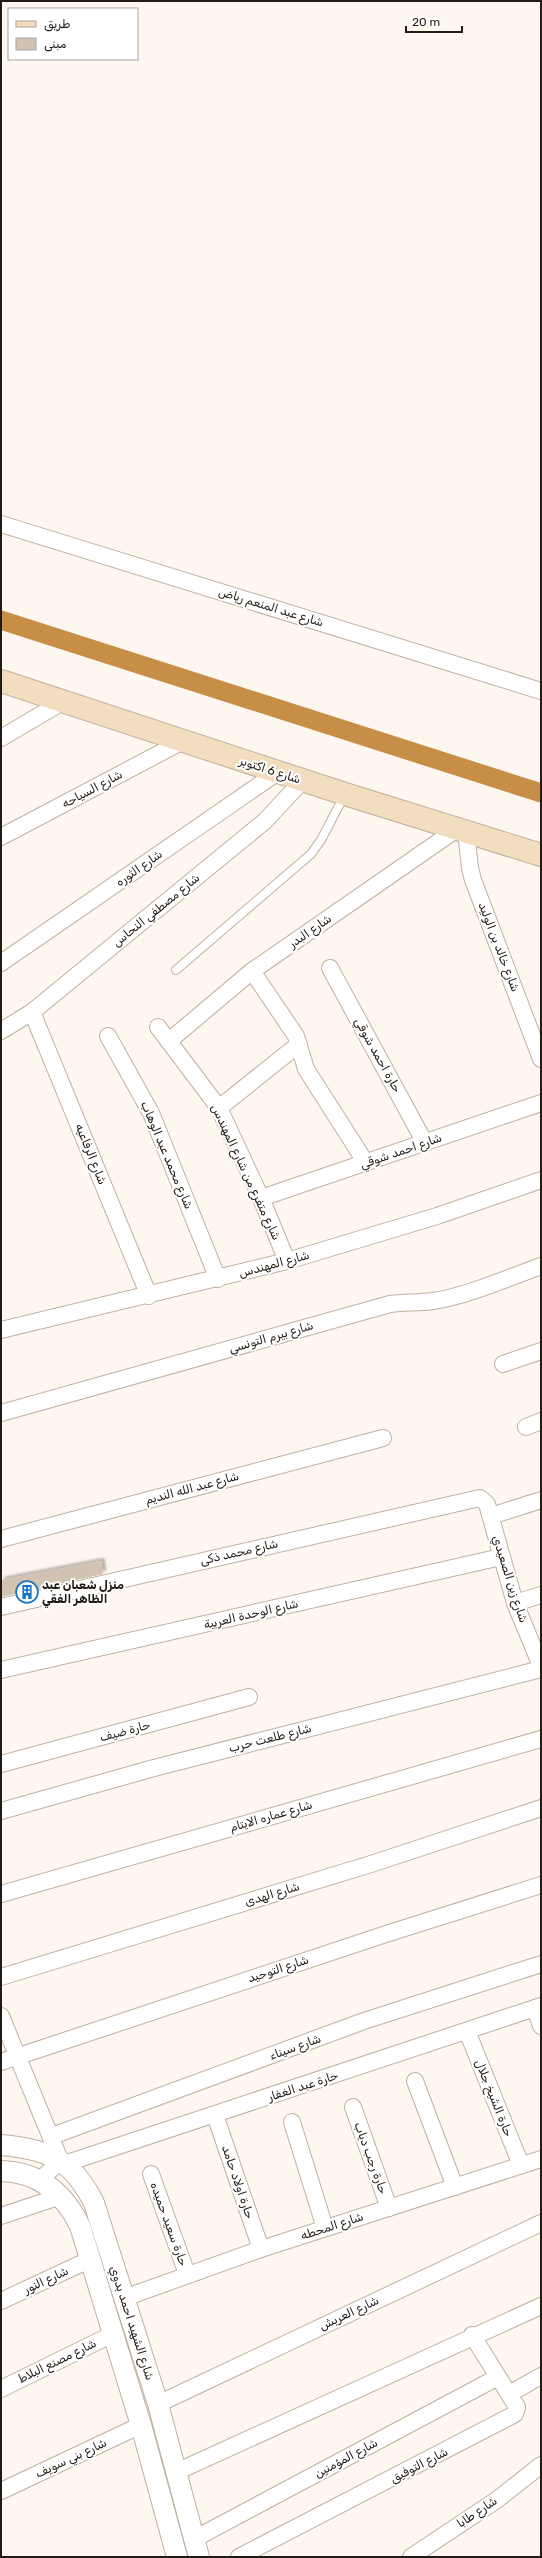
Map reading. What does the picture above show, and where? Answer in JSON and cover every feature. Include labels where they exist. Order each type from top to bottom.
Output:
[{"type":"main road","name":"شارع 6 اكتوبر","points":[[1,681],[345,794],[541,855]]},
{"type":"street","name":"شارع عبد المنعم رياض","points":[[1,524],[541,691]]},
{"type":"street","points":[[1,738],[64,701]]},
{"type":"street","name":"شارع السياحه","points":[[1,837],[183,741]]},
{"type":"street","name":"شارع الثوره","points":[[1,963],[278,772]]},
{"type":"street","name":"شارع مصطفي النحاس","points":[[1,1031],[32,1012],[265,821],[303,780]]},
{"type":"street","name":"شارع البدر","points":[[168,1041],[252,971],[462,831]]},
{"type":"street","name":"شارع خالد بن الوليد","points":[[462,831],[473,880],[541,1059]]},
{"type":"street","name":"حارة احمد شوقي","points":[[330,968],[425,1143]]},
{"type":"street","points":[[252,971],[299,1044],[306,1069],[366,1163]]},
{"type":"street","name":"شارع الرفاعيه","points":[[32,1012],[149,1296]]},
{"type":"street","name":"شارع متفرع من شارع المهندس","points":[[158,1027],[219,1108],[261,1198],[288,1262]]},
{"type":"street","name":"شارع محمد عبد الوهاب","points":[[108,1036],[151,1113],[218,1279]]},
{"type":"street","points":[[219,1108],[299,1044]]},
{"type":"street","name":"شارع احمد شوقي","points":[[261,1198],[541,1103]]},
{"type":"street","name":"شارع المهندس","points":[[1,1330],[288,1262],[437,1216],[541,1180]]},
{"type":"street","name":"شارع بيرم التونسي","points":[[1,1413],[390,1304],[412,1301],[432,1302],[541,1266]]},
{"type":"street","points":[[503,1364],[541,1351]]},
{"type":"street","name":"شارع عبد الله النديم","points":[[1,1539],[383,1438]]},
{"type":"street","name":"شارع زين الصعيدي","points":[[476,1498],[484,1500],[491,1516],[501,1557],[515,1603],[541,1666]]},
{"type":"street","name":"شارع محمد ذكى","points":[[1,1607],[476,1498]]},
{"type":"street","points":[[491,1516],[541,1500]]},
{"type":"street","name":"شارع الوحدة العربية","points":[[1,1670],[501,1557]]},
{"type":"street","points":[[515,1603],[541,1595]]},
{"type":"street","name":"شارع طلعت حرب","points":[[1,1811],[154,1768],[541,1669]]},
{"type":"street","name":"حارة ضيف","points":[[1,1764],[249,1697]]},
{"type":"street","name":"شارع عماره الايتام","points":[[1,1894],[541,1739]]},
{"type":"street","name":"شارع الهدى","points":[[1,1977],[371,1864],[541,1808]]},
{"type":"street","name":"شارع التوحيد","points":[[1,2062],[17,2055],[541,1885]]},
{"type":"street","name":"شارع سيناء","points":[[52,2136],[364,2021],[541,1964]]},
{"type":"street","points":[[538,2007],[541,2026]]},
{"type":"street","name":"حارة عبد الغفار","points":[[61,2162],[215,2115],[538,2007]]},
{"type":"street","points":[[1,2016],[52,2136],[61,2162],[40,2180]]},
{"type":"street","name":"حارة الشيخ جلال","points":[[467,2031],[521,2166]]},
{"type":"street","points":[[414,2081],[455,2187]]},
{"type":"street","name":"حارة رجب دياب","points":[[353,2107],[389,2208]]},
{"type":"street","name":"حارة اولاد حامد","points":[[215,2115],[261,2249]]},
{"type":"street","points":[[292,2122],[325,2228]]},
{"type":"street","name":"شارع الشهيد احمد بدوي","points":[[1,2145],[33,2148],[61,2162],[81,2182],[94,2203],[158,2404],[196,2547]]},
{"type":"street","name":"شارع المحطه","points":[[124,2298],[187,2274],[261,2249],[541,2159]]},
{"type":"street","name":"شارع الشهيد احمد بدوي","points":[[1,2171],[26,2175],[40,2180],[61,2196],[72,2210],[80,2226],[141,2425],[175,2556]]},
{"type":"street","name":"حارة سعيد حميده","points":[[151,2174],[187,2274]]},
{"type":"street","points":[[1,2216],[61,2196]]},
{"type":"street","name":"شارع العريش","points":[[158,2404],[541,2222]]},
{"type":"street","name":"شارع النور","points":[[1,2301],[90,2259]]},
{"type":"street","points":[[176,2472],[472,2335],[541,2306]]},
{"type":"street","name":"شارع مصنع البلاط","points":[[1,2389],[113,2334]]},
{"type":"street","name":"شارع التوفيق","points":[[239,2557],[512,2417],[518,2411],[472,2335]]},
{"type":"street","points":[[509,2394],[541,2376]]},
{"type":"street","name":"شارع المؤمنين","points":[[175,2556],[196,2547],[498,2377]]},
{"type":"street","name":"شارع بني سويف","points":[[1,2491],[141,2425]]},
{"type":"street","name":"شارع طابا","points":[[412,2557],[498,2499],[541,2465]]},
{"type":"lane","points":[[176,970],[310,854],[321,840],[345,794]]},
{"type":"building","name":"منزل شعبان عبد الظاهر الفقي","points":[[101,1561],[103,1574],[1,1597],[1,1580]]},
{"type":"waterway","points":[[1,620],[541,793]]},
{"type":"place","name":"منزل شعبان عبد الظاهر الفقي","points":[[27,1592]]}]
